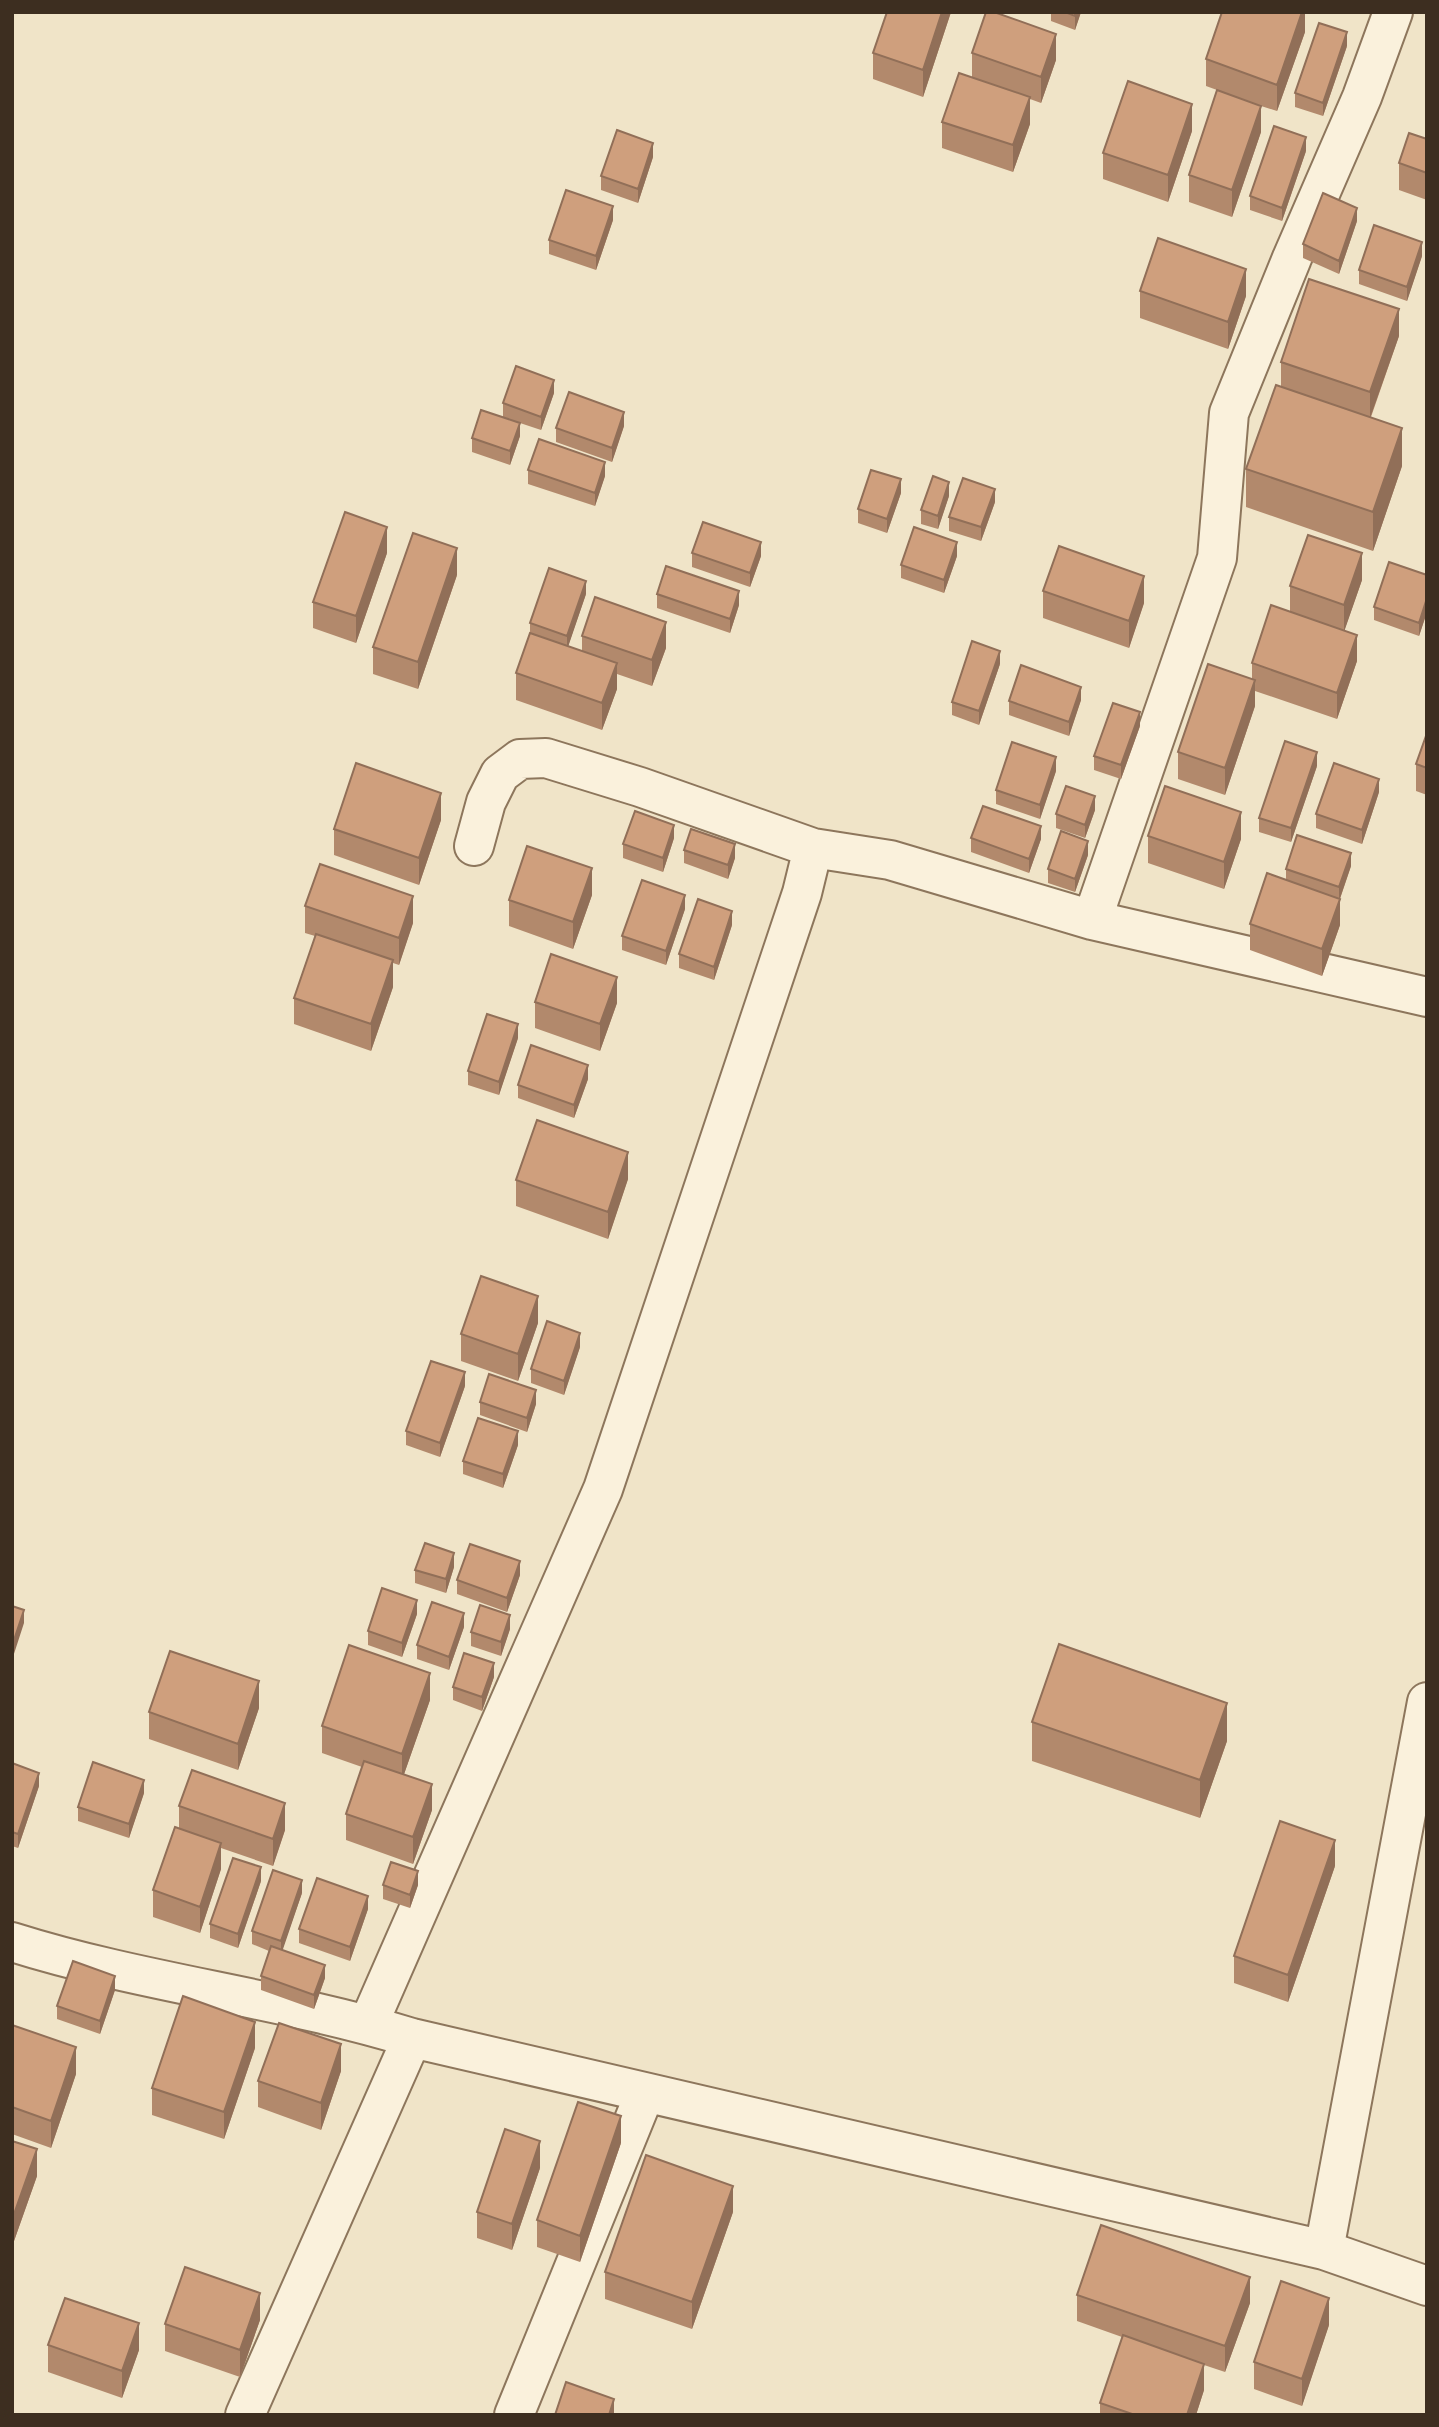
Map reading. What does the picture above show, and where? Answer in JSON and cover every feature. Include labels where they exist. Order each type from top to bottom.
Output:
[{"type":"street","points":[[1092,920],[1217,558],[1229,413],[1362,97],[1393,12]]},
{"type":"street","points":[[474,846],[486,802],[500,774],[520,759],[546,758],[640,787],[813,848],[890,860],[1092,920],[1427,997]]},
{"type":"street","points":[[368,2025],[603,1489],[803,893],[813,848]]},
{"type":"street","points":[[1324,2250],[1427,1702]]},
{"type":"street","points":[[12,1942],[163,1980],[368,2025],[412,2039],[1324,2250],[1427,2286]]},
{"type":"street","points":[[245,2415],[412,2039]]},
{"type":"street","points":[[514,2415],[645,2093]]},
{"type":"building","points":[[887,12],[942,12],[923,70],[873,53]]},
{"type":"building","points":[[986,12],[994,12],[1056,34],[1041,77],[972,53]]},
{"type":"building","points":[[1222,12],[1302,12],[1277,85],[1206,59]]},
{"type":"building","points":[[1319,23],[1347,32],[1323,103],[1295,93]]},
{"type":"building","points":[[959,73],[1030,97],[1013,145],[942,122]]},
{"type":"building","points":[[1128,81],[1192,104],[1168,175],[1103,153]]},
{"type":"building","points":[[1217,90],[1261,106],[1232,190],[1189,175]]},
{"type":"building","points":[[1274,126],[1306,137],[1282,208],[1250,196]]},
{"type":"building","points":[[617,130],[653,143],[638,189],[601,176]]},
{"type":"building","points":[[1409,133],[1427,139],[1427,173],[1399,163]]},
{"type":"building","points":[[566,190],[613,206],[596,256],[549,240]]},
{"type":"building","points":[[1323,193],[1357,208],[1339,261],[1303,244]]},
{"type":"building","points":[[1374,225],[1422,242],[1407,287],[1359,270]]},
{"type":"building","points":[[1158,238],[1246,269],[1228,322],[1140,291]]},
{"type":"building","points":[[1309,279],[1399,309],[1370,392],[1281,362]]},
{"type":"building","points":[[516,366],[554,380],[541,417],[503,403]]},
{"type":"building","points":[[1276,385],[1402,428],[1373,512],[1246,469]]},
{"type":"building","points":[[569,392],[624,412],[612,448],[556,428]]},
{"type":"building","points":[[481,410],[520,423],[510,451],[472,438]]},
{"type":"building","points":[[539,439],[605,462],[595,493],[528,470]]},
{"type":"building","points":[[871,470],[901,479],[887,519],[858,509]]},
{"type":"building","points":[[933,476],[949,482],[938,516],[921,510]]},
{"type":"building","points":[[963,478],[995,489],[981,527],[949,517]]},
{"type":"building","points":[[345,512],[387,527],[356,616],[313,602]]},
{"type":"building","points":[[703,522],[761,542],[750,573],[692,553]]},
{"type":"building","points":[[914,527],[957,542],[944,580],[901,565]]},
{"type":"building","points":[[413,533],[457,548],[418,662],[373,647]]},
{"type":"building","points":[[1308,535],[1362,553],[1344,605],[1290,586]]},
{"type":"building","points":[[1059,546],[1144,576],[1129,621],[1043,591]]},
{"type":"building","points":[[1389,562],[1427,575],[1427,598],[1419,623],[1374,607]]},
{"type":"building","points":[[666,566],[739,591],[730,619],[657,594]]},
{"type":"building","points":[[549,568],[586,581],[567,636],[530,623]]},
{"type":"building","points":[[595,597],[666,622],[652,660],[582,636]]},
{"type":"building","points":[[1271,605],[1357,635],[1337,693],[1252,663]]},
{"type":"building","points":[[530,633],[617,663],[602,703],[516,673]]},
{"type":"building","points":[[972,641],[1000,651],[979,711],[952,702]]},
{"type":"building","points":[[1208,664],[1255,680],[1225,768],[1178,752]]},
{"type":"building","points":[[1021,665],[1081,687],[1069,722],[1009,701]]},
{"type":"building","points":[[1113,703],[1140,712],[1121,765],[1094,756]]},
{"type":"building","points":[[1427,733],[1427,768],[1416,764]]},
{"type":"building","points":[[1285,741],[1317,752],[1291,828],[1259,818]]},
{"type":"building","points":[[1012,742],[1056,757],[1040,805],[996,790]]},
{"type":"building","points":[[356,763],[441,793],[419,858],[334,829]]},
{"type":"building","points":[[1334,763],[1379,779],[1362,830],[1316,814]]},
{"type":"building","points":[[1066,786],[1095,796],[1085,825],[1056,814]]},
{"type":"building","points":[[1165,786],[1241,812],[1224,862],[1148,836]]},
{"type":"building","points":[[983,806],[1041,826],[1029,859],[971,838]]},
{"type":"building","points":[[635,811],[674,825],[663,858],[623,844]]},
{"type":"building","points":[[691,829],[735,844],[728,865],[684,850]]},
{"type":"building","points":[[1061,831],[1088,841],[1075,879],[1048,869]]},
{"type":"building","points":[[1297,835],[1351,853],[1339,887],[1286,869]]},
{"type":"building","points":[[527,846],[592,868],[573,922],[509,900]]},
{"type":"building","points":[[320,864],[413,896],[399,938],[305,906]]},
{"type":"building","points":[[1267,873],[1340,899],[1322,949],[1250,924]]},
{"type":"building","points":[[642,880],[685,895],[666,951],[622,936]]},
{"type":"building","points":[[698,899],[732,911],[714,967],[679,954]]},
{"type":"building","points":[[316,934],[393,960],[371,1024],[294,998]]},
{"type":"building","points":[[551,954],[617,977],[600,1024],[535,1002]]},
{"type":"building","points":[[487,1014],[518,1024],[499,1082],[468,1071]]},
{"type":"building","points":[[531,1045],[588,1065],[574,1105],[518,1085]]},
{"type":"building","points":[[537,1120],[628,1152],[608,1212],[516,1180]]},
{"type":"building","points":[[481,1276],[538,1296],[518,1354],[461,1334]]},
{"type":"building","points":[[547,1321],[580,1333],[564,1381],[531,1369]]},
{"type":"building","points":[[431,1361],[465,1372],[440,1443],[406,1431]]},
{"type":"building","points":[[489,1374],[536,1390],[527,1418],[480,1402]]},
{"type":"building","points":[[478,1418],[518,1431],[503,1474],[463,1461]]},
{"type":"building","points":[[425,1543],[454,1553],[446,1579],[415,1570]]},
{"type":"building","points":[[470,1544],[520,1561],[507,1598],[457,1580]]},
{"type":"building","points":[[382,1588],[417,1600],[402,1643],[368,1631]]},
{"type":"building","points":[[432,1602],[464,1613],[449,1657],[417,1645]]},
{"type":"building","points":[[480,1605],[510,1615],[501,1642],[471,1632]]},
{"type":"building","points":[[12,1606],[24,1610],[12,1646]]},
{"type":"building","points":[[1059,1644],[1227,1703],[1200,1780],[1032,1722]]},
{"type":"building","points":[[349,1645],[430,1673],[402,1754],[322,1726]]},
{"type":"building","points":[[170,1651],[259,1681],[238,1744],[149,1712]]},
{"type":"building","points":[[464,1653],[494,1663],[482,1697],[453,1687]]},
{"type":"building","points":[[364,1761],[432,1784],[413,1837],[346,1814]]},
{"type":"building","points":[[93,1762],[144,1780],[129,1824],[78,1807]]},
{"type":"building","points":[[12,1763],[39,1773],[18,1834],[12,1832]]},
{"type":"building","points":[[192,1770],[285,1803],[273,1839],[179,1806]]},
{"type":"building","points":[[1280,1821],[1335,1840],[1288,1975],[1234,1956]]},
{"type":"building","points":[[175,1827],[221,1843],[200,1907],[153,1890]]},
{"type":"building","points":[[233,1858],[261,1867],[238,1934],[210,1924]]},
{"type":"building","points":[[391,1862],[418,1871],[410,1895],[383,1885]]},
{"type":"building","points":[[273,1870],[302,1880],[281,1941],[252,1931]]},
{"type":"building","points":[[317,1878],[368,1896],[350,1947],[299,1929]]},
{"type":"building","points":[[271,1946],[325,1965],[314,1995],[261,1976]]},
{"type":"building","points":[[73,1961],[115,1976],[100,2021],[57,2006]]},
{"type":"building","points":[[183,1996],[255,2022],[224,2112],[152,2088]]},
{"type":"building","points":[[279,2023],[341,2044],[321,2103],[258,2081]]},
{"type":"building","points":[[12,2025],[76,2047],[51,2121],[12,2107]]},
{"type":"building","points":[[578,2102],[621,2116],[580,2236],[537,2220]]},
{"type":"building","points":[[505,2129],[540,2141],[512,2224],[477,2212]]},
{"type":"building","points":[[12,2141],[37,2149],[14,2214],[12,2214]]},
{"type":"building","points":[[646,2155],[733,2186],[692,2302],[605,2272]]},
{"type":"building","points":[[1101,2225],[1250,2277],[1225,2346],[1077,2295]]},
{"type":"building","points":[[185,2267],[260,2293],[240,2350],[165,2324]]},
{"type":"building","points":[[1281,2281],[1329,2298],[1302,2379],[1254,2362]]},
{"type":"building","points":[[65,2298],[139,2323],[122,2371],[48,2345]]},
{"type":"building","points":[[1123,2335],[1204,2364],[1187,2415],[1135,2415],[1100,2403]]},
{"type":"building","points":[[566,2382],[614,2399],[609,2415],[555,2415]]}]
